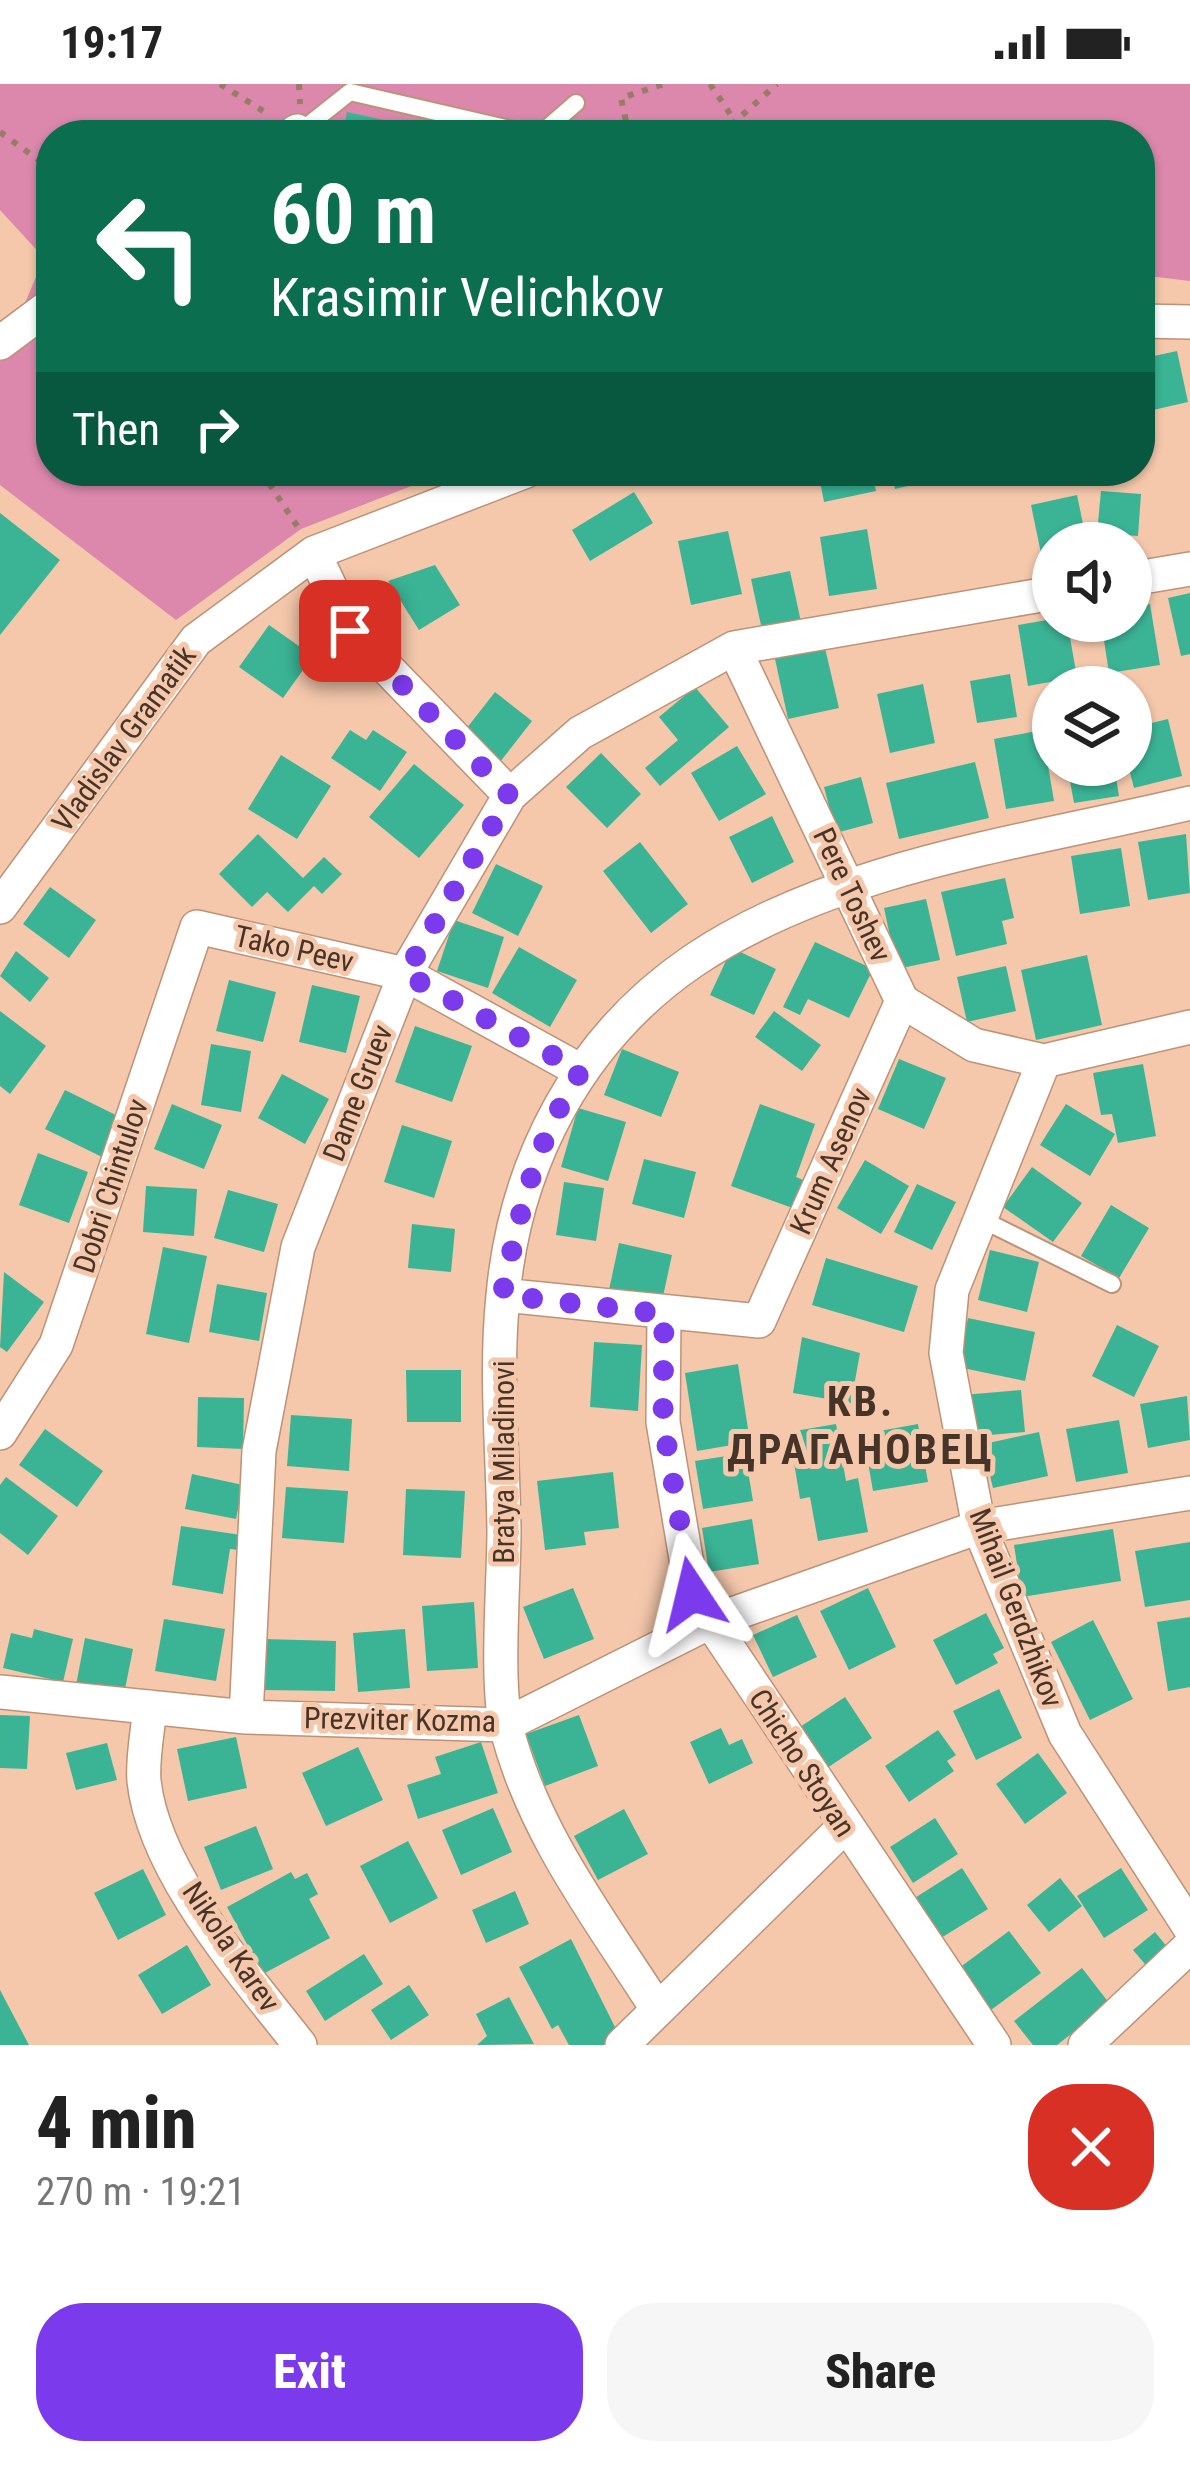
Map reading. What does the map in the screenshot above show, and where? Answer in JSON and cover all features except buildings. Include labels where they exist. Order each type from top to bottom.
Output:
[{"type":"street","points":[[0,343],[36,316]]},
{"type":"street","points":[[1155,321],[1190,322]]},
{"type":"street","name":"Vladislav Gramatik","points":[[0,907],[196,640],[314,553],[487,486]]},
{"type":"street","points":[[314,553],[350,631],[510,796]]},
{"type":"street","points":[[1152,575],[1190,568]]},
{"type":"street","name":"Dame Gruev","points":[[246,1717],[259,1451],[298,1247],[405,974],[510,796],[580,733],[734,648],[1032,596]]},
{"type":"street","name":"Pere Toshev","points":[[734,648],[902,1001],[974,1045],[1044,1061]]},
{"type":"street","name":"Bratya Miladinovi","points":[[656,2007],[536,1819],[505,1724],[502,1295],[528,1174],[549,1120],[581,1071],[631,1011],[693,962],[769,918],[848,885],[1190,803]]},
{"type":"street","name":"Tako Peev","points":[[197,927],[405,974],[581,1071]]},
{"type":"street","name":"Dobri Chintulov","points":[[0,1433],[56,1345],[197,927]]},
{"type":"street","name":"Krum Asenov","points":[[664,1314],[759,1321],[902,1001]]},
{"type":"street","points":[[1044,1061],[1190,1027]]},
{"type":"street","name":"Mihail Gerdzhikov","points":[[1044,1061],[952,1290],[946,1353],[979,1527],[1064,1734],[1190,1928]]},
{"type":"street","points":[[502,1295],[664,1314]]},
{"type":"street","name":"Chicho Stoyan","points":[[664,1314],[663,1422],[692,1594],[994,2045]]},
{"type":"street","name":"Prezviter Kozma","points":[[0,1692],[246,1717],[505,1724],[710,1622],[979,1527],[1190,1492]]},
{"type":"street","name":"Nikola Karev","points":[[150,1707],[144,1782],[166,1847],[211,1929],[300,2045]]},
{"type":"street","points":[[622,2045],[844,1827]]},
{"type":"street","points":[[1084,2045],[1190,1946]]},
{"type":"lane","points":[[313,120],[350,92],[468,120]]},
{"type":"lane","points":[[556,120],[576,103]]},
{"type":"lane","points":[[981,1219],[1112,1284]]},
{"type":"path","points":[[220,84],[274,120]]},
{"type":"path","points":[[626,120],[621,98],[664,84]]},
{"type":"path","points":[[710,84],[734,120]]},
{"type":"path","points":[[741,120],[777,84]]},
{"type":"path","points":[[0,132],[36,158]]},
{"type":"path","points":[[271,486],[314,553]]},
{"type":"shaded area","points":[[0,84],[1190,84],[1190,281],[1155,277],[1155,120],[36,120],[36,249],[0,210]]},
{"type":"shaded area","points":[[36,277],[36,486],[411,486],[301,529],[176,620],[0,485],[0,362]]},
{"type":"district","name":"КВ. ДРАГАНОВЕЦ","points":[[861,1425]]},
{"type":"route","points":[[350,631],[510,796],[405,974],[581,1071],[549,1120],[528,1174],[502,1295],[664,1314],[663,1422],[692,1594]]}]
